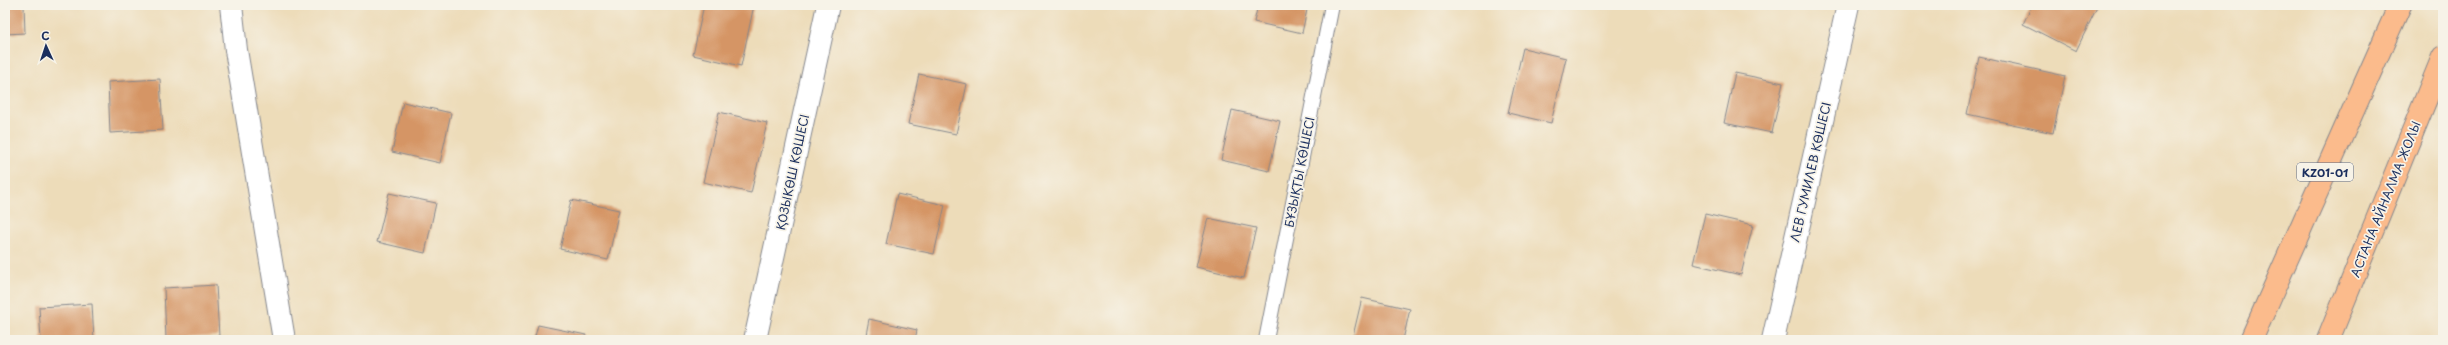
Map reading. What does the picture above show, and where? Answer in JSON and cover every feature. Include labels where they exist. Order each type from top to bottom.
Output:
[{"type":"highway","name":"KZ01-01","points":[[2251,340],[2400,5]]},
{"type":"highway","name":"АСТАНА АЙНАЛМА ЖОЛЫ","points":[[2328,340],[2443,57]]},
{"type":"street","points":[[231,5],[238,58],[284,340]]},
{"type":"street","name":"ҚОЗЫКӨШ КӨШЕСІ","points":[[755,340],[828,5]]},
{"type":"street","name":"ЛЕВ ГУМИЛЕВ КӨШЕСІ","points":[[1773,340],[1848,5]]},
{"type":"lane","name":"БҰЗЫҚТЫ КӨШЕСІ","points":[[1266,340],[1332,5]]},
{"type":"building","points":[[5,5],[24,5],[25,33],[5,34]]},
{"type":"building","points":[[704,5],[754,5],[741,66],[693,55]]},
{"type":"building","points":[[1258,5],[1308,5],[1302,33],[1254,22]]},
{"type":"building","points":[[2032,5],[2098,5],[2076,51],[2023,24]]},
{"type":"building","points":[[1523,48],[1566,58],[1551,123],[1508,113]]},
{"type":"building","points":[[1979,57],[2065,76],[2053,133],[1967,114]]},
{"type":"building","points":[[1735,73],[1783,83],[1772,133],[1724,123]]},
{"type":"building","points":[[919,74],[967,84],[956,134],[908,124]]},
{"type":"building","points":[[160,79],[163,130],[110,133],[108,82]]},
{"type":"building","points":[[403,102],[451,113],[440,163],[392,152]]},
{"type":"building","points":[[1232,110],[1280,121],[1269,171],[1221,160]]},
{"type":"building","points":[[719,112],[767,123],[751,193],[703,182]]},
{"type":"building","points":[[389,193],[436,203],[425,253],[377,242]]},
{"type":"building","points":[[897,194],[945,205],[934,254],[886,244]]},
{"type":"building","points":[[571,200],[619,210],[608,260],[560,249]]},
{"type":"building","points":[[1705,214],[1753,225],[1741,275],[1693,264]]},
{"type":"building","points":[[1208,218],[1256,228],[1244,278],[1196,267]]},
{"type":"building","points":[[216,285],[219,336],[166,339],[164,288]]},
{"type":"building","points":[[1362,298],[1410,309],[1403,340],[1352,340]]},
{"type":"building","points":[[92,304],[94,340],[41,340],[39,307]]},
{"type":"building","points":[[869,319],[917,330],[915,340],[865,340]]},
{"type":"building","points":[[538,325],[586,335],[584,340],[534,340]]}]
